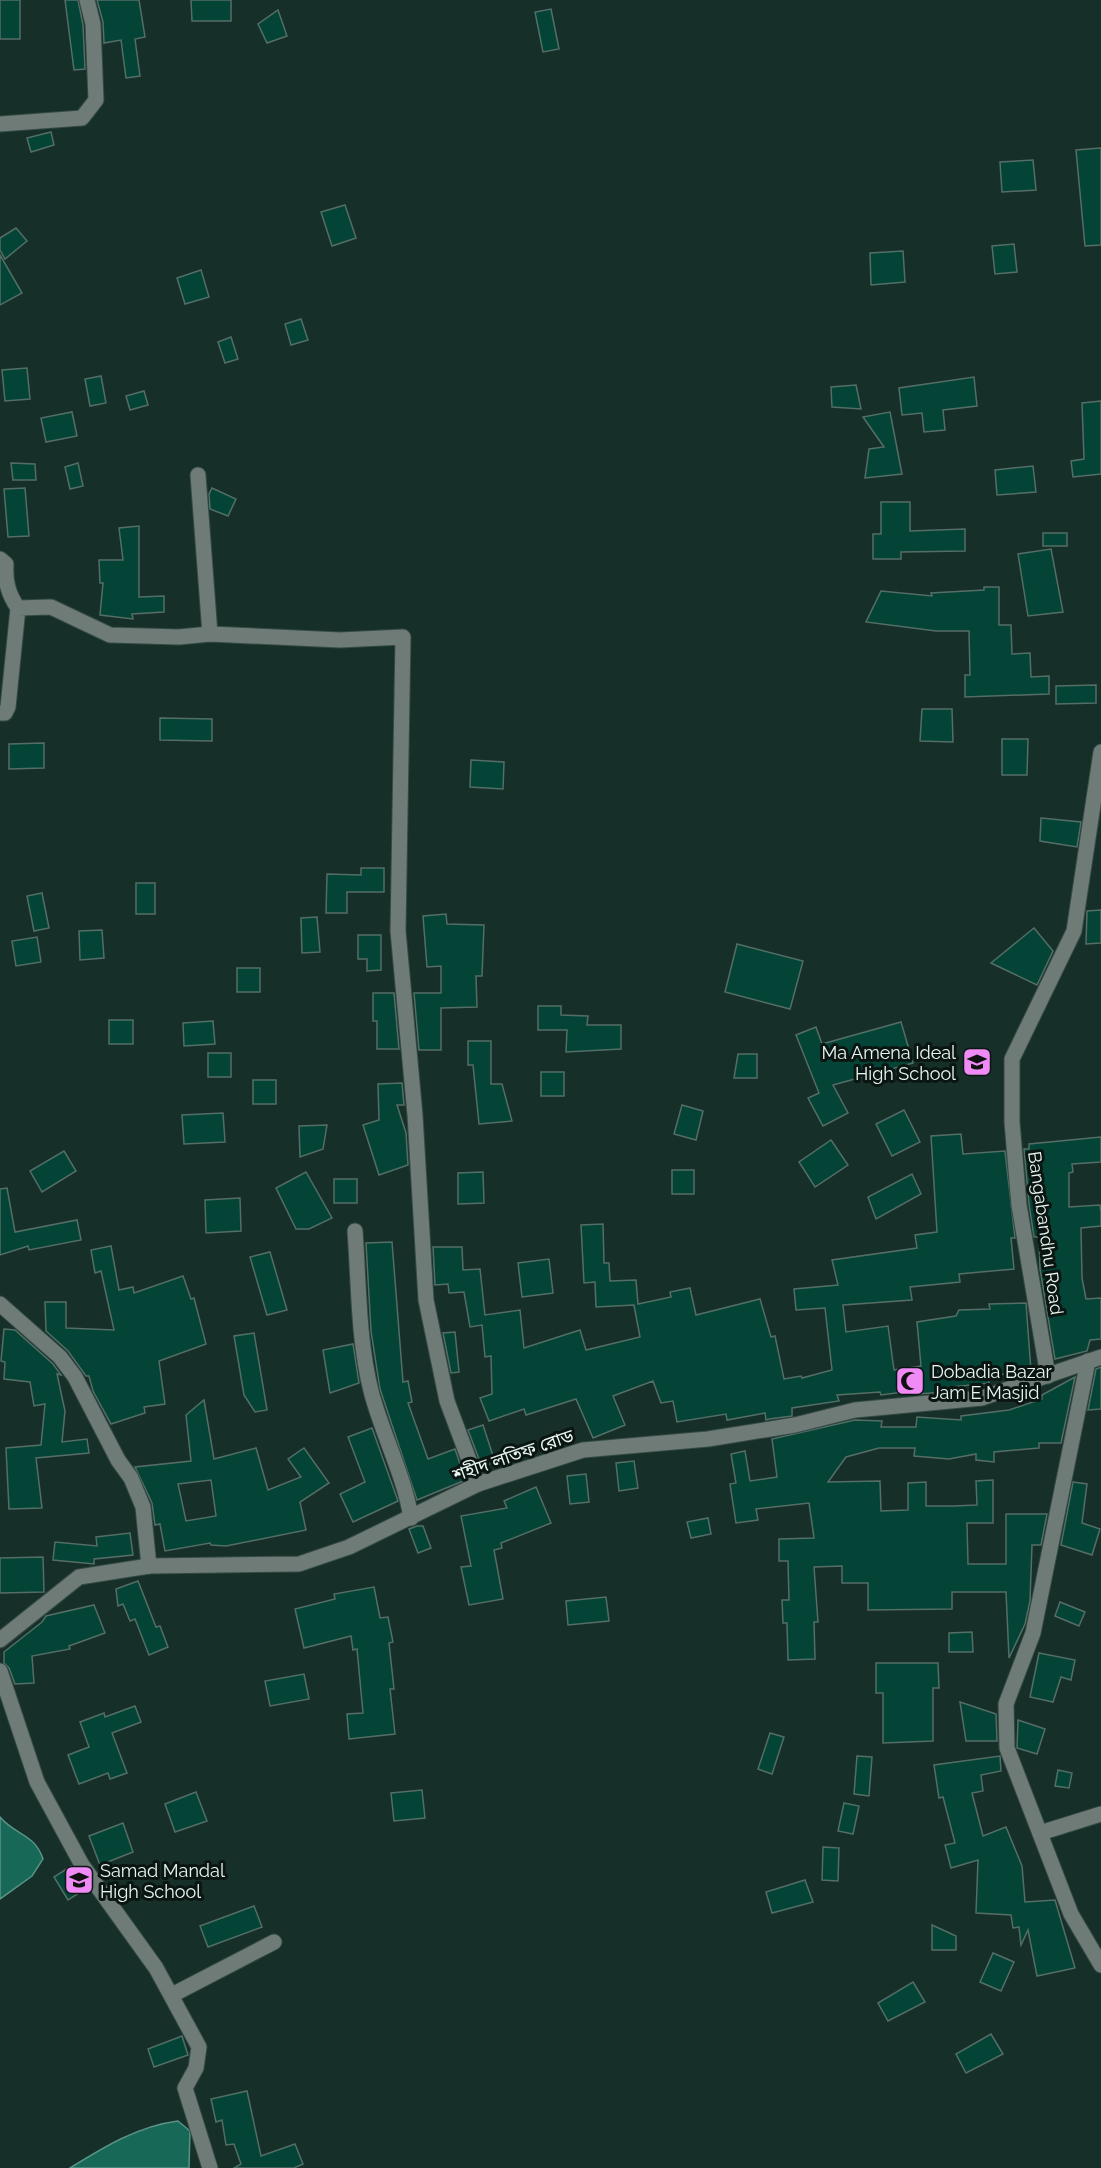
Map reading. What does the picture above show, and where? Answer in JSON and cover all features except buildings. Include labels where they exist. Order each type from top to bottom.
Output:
[{"type":"street","points":[[0,124],[82,117],[96,100],[93,24],[87,0]]},
{"type":"street","points":[[198,475],[210,634]]},
{"type":"street","points":[[0,559],[6,564],[5,580],[11,598],[18,608],[8,707],[5,713],[0,712]]},
{"type":"street","points":[[18,608],[51,607],[110,635],[179,637],[210,634],[340,640],[404,637],[398,931],[415,1115],[426,1300],[447,1401],[478,1484]]},
{"type":"street","name":"Bangabandhu Road","points":[[1048,1376],[1019,1205],[1012,1122],[1012,1059],[1074,931],[1094,842],[1101,752]]},
{"type":"street","points":[[355,1231],[362,1336],[372,1392],[408,1496],[411,1518]]},
{"type":"street","points":[[0,1304],[60,1357],[75,1377],[118,1460],[131,1478],[143,1507],[149,1566]]},
{"type":"street","points":[[1094,1359],[1033,1633],[1006,1704],[1007,1748],[1071,1914],[1101,1965]]},
{"type":"street","name":"শহীদ লতিফ রোড","points":[[0,1640],[79,1577],[149,1566],[299,1564],[349,1546],[478,1484],[583,1450],[708,1439],[795,1425],[855,1410],[982,1398],[1094,1359]]},
{"type":"street","points":[[0,1671],[37,1782],[82,1865],[156,1968],[199,2047],[195,2068],[185,2088],[210,2168]]},
{"type":"street","points":[[1040,1833],[1101,1814]]},
{"type":"street","points":[[171,1995],[274,1942]]},
{"type":"shaded area","points":[[0,1817],[30,1839],[43,1859],[32,1876],[0,1899]]},
{"type":"shaded area","points":[[178,2121],[190,2131],[189,2168],[70,2168],[135,2133]]},
{"type":"place","name":"Ma Amena Ideal High School","points":[[977,1062]]},
{"type":"place","name":"Dobadia Bazar Jam E Masjid","points":[[910,1381]]},
{"type":"place","name":"Samad Mandal High School","points":[[79,1880]]}]
